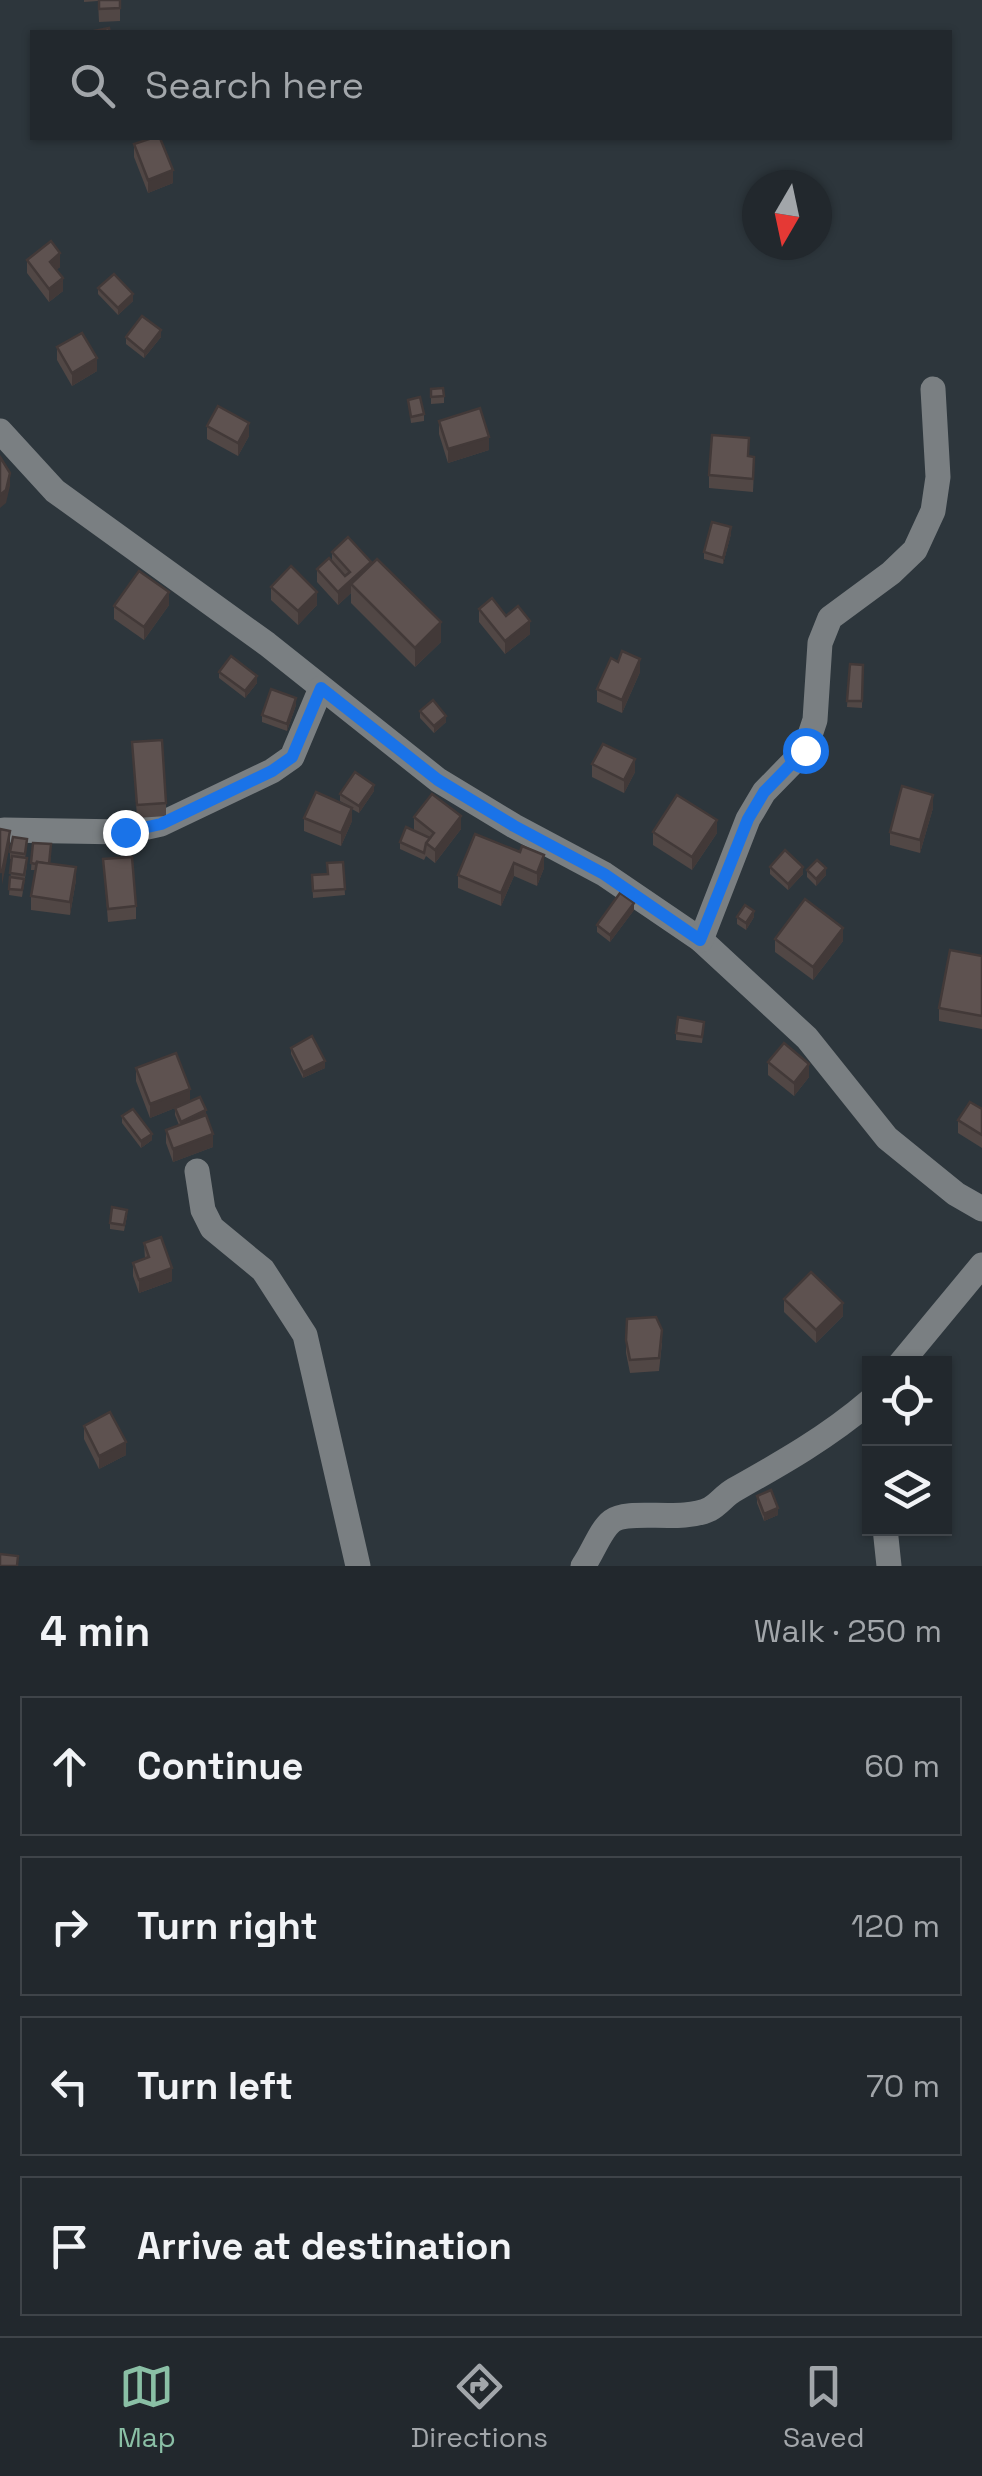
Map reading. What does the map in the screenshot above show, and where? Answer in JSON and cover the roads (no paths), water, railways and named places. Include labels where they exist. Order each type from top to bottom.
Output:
[{"type":"street","points":[[700,940],[748,819],[764,792],[805,750],[815,720],[820,643],[830,618],[915,550],[933,511],[938,476],[933,389]]},
{"type":"street","points":[[0,431],[55,491],[194,590],[438,780],[604,874],[700,940],[807,1038],[887,1138],[956,1194],[982,1209]]},
{"type":"street","points":[[4,830],[125,832],[161,824],[272,771],[292,757],[321,688]]},
{"type":"street","points":[[197,1171],[203,1210],[212,1228],[263,1270],[305,1335],[358,1566]]},
{"type":"street","points":[[907,1356],[982,1265]]},
{"type":"street","points":[[583,1566],[608,1524],[618,1517],[684,1517],[710,1508],[728,1493],[812,1446],[862,1407]]},
{"type":"street","points":[[886,1536],[888,1566]]}]
